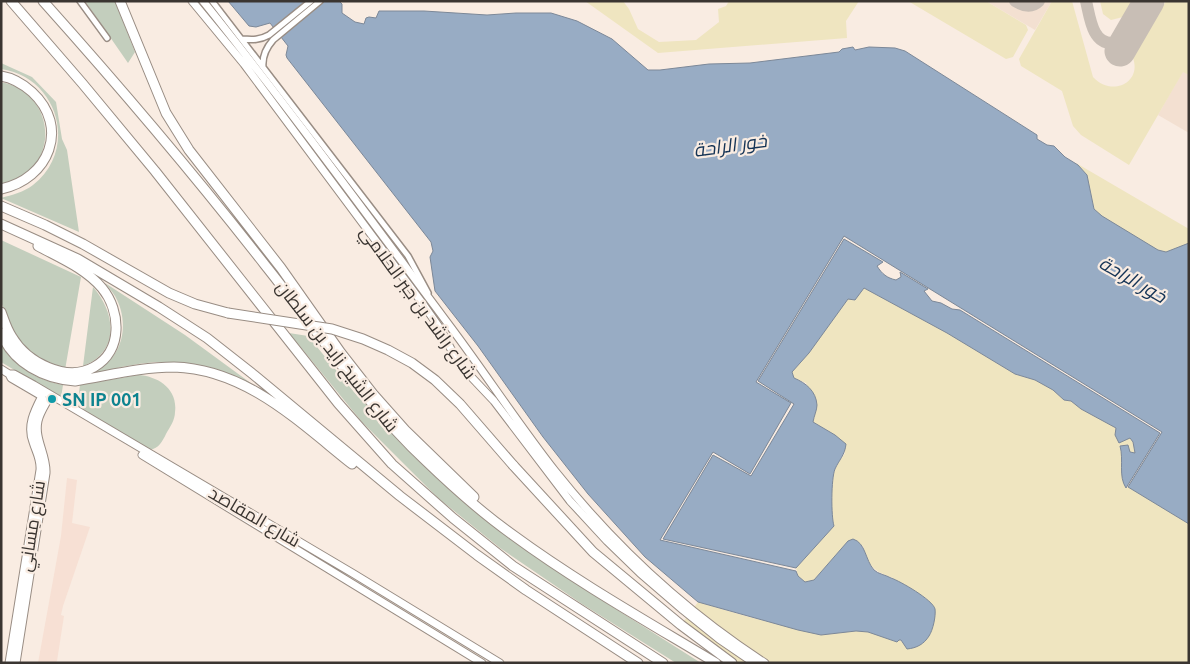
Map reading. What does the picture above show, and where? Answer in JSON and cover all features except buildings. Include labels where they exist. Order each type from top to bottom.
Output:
[{"type":"highway","name":"شارع الشيخ زايد بن سلطان","points":[[11,1],[156,171],[338,403],[392,464],[446,513],[513,566],[663,663]]},
{"type":"highway","name":"شارع الشيخ زايد بن سلطان","points":[[43,1],[182,162],[265,264],[356,385],[425,460],[514,536],[590,587],[716,663]]},
{"type":"highway","points":[[120,1],[166,113],[189,150],[281,268],[341,353],[373,394],[411,436],[514,536]]},
{"type":"highway","points":[[1,76],[17,81],[34,94],[46,111],[51,132],[48,152],[44,162],[37,171],[19,184],[1,189]]},
{"type":"highway","points":[[1,206],[46,225],[169,293],[195,304],[228,313],[332,329],[363,339],[412,363],[435,380],[460,404],[512,465],[593,552],[681,625],[732,663]]},
{"type":"highway","points":[[1,224],[20,232],[77,263],[107,276],[207,338],[400,496],[526,590],[638,663]]},
{"type":"highway","points":[[77,263],[103,289],[115,314],[117,326],[112,348],[105,358],[83,375]]},
{"type":"highway","points":[[1,312],[11,336],[26,354],[63,376]]},
{"type":"highway","points":[[1,333],[14,354],[39,372],[63,376],[173,367],[195,369],[216,374],[242,384],[265,396],[370,477],[400,496]]},
{"type":"main road","name":"شارع راشد بن جبر الحلامي","points":[[192,1],[275,105],[420,300],[445,336],[459,364],[494,401],[570,501],[640,573],[719,639],[754,663]]},
{"type":"main road","name":"شارع راشد بن جبر الحلامي","points":[[202,1],[276,95],[434,305],[546,459],[576,496],[612,536],[686,605],[765,663]]},
{"type":"main road","points":[[390,246],[408,264],[413,264]]},
{"type":"main road","points":[[445,336],[450,339],[462,359],[466,359],[469,354]]},
{"type":"main road","name":"شارع المقاصد","points":[[1,369],[22,378],[46,396],[354,574],[500,663]]},
{"type":"main road","name":"شارع مِسانِي","points":[[16,663],[19,623],[31,543],[46,468],[46,458],[38,440],[37,428],[38,418],[46,396]]},
{"type":"main road","name":"شارع المقاصد","points":[[95,424],[482,663]]},
{"type":"main road","name":"شارع مِسانِي","points":[[9,663],[19,623]]},
{"type":"street","points":[[80,1],[107,38]]},
{"type":"street","points":[[212,1],[408,256],[434,305]]},
{"type":"street","points":[[264,67],[264,55],[271,38],[310,1]]},
{"type":"street","points":[[242,39],[271,38],[320,1]]},
{"type":"shaded area","points":[[986,1],[1052,1],[1035,30]]},
{"type":"shaded area","points":[[1183,71],[1189,75],[1189,133],[1158,115]]},
{"type":"shaded area","points":[[67,478],[77,480],[72,523],[90,527],[63,606],[61,615],[64,616],[57,661],[55,663],[38,663],[61,536]]},
{"type":"green space","points":[[85,1],[115,1],[135,52],[128,63]]},
{"type":"green space","points":[[1,63],[32,77],[56,102],[62,139],[67,150],[79,232],[1,198],[18,193],[33,185],[47,170],[55,153],[58,135],[56,117],[48,100],[37,85],[21,75],[1,69]]},
{"type":"green space","points":[[1,82],[16,87],[29,96],[38,107],[44,120],[45,134],[43,149],[37,162],[23,176],[1,184]]},
{"type":"green space","points":[[1,240],[81,277],[65,370],[35,358],[14,334],[1,302]]},
{"type":"green space","points":[[105,283],[185,335],[252,384],[208,368],[175,362],[144,363],[83,375],[95,371],[107,363],[119,346],[122,336],[123,326],[119,305],[114,294]]},
{"type":"green space","points":[[93,287],[101,297],[106,308],[110,320],[110,331],[108,342],[103,351],[95,360],[83,366]]},
{"type":"green space","points":[[289,333],[308,336],[354,392],[446,486],[505,533],[589,592],[701,663],[676,663],[582,604],[500,548],[438,498],[362,422]]},
{"type":"green space","points":[[1,344],[20,366],[44,380],[63,385],[61,398],[1,362]]},
{"type":"green space","points":[[138,375],[153,378],[165,385],[170,390],[175,404],[175,415],[171,426],[160,444],[150,450],[77,407],[80,385]]},
{"type":"sand","points":[[585,1],[623,1],[629,9],[638,29],[659,42],[696,40],[719,22],[718,9],[726,6],[729,1],[859,1],[846,21],[847,38],[658,53]]},
{"type":"sand","points":[[908,1],[986,1],[1026,25],[1028,30],[1013,57],[1006,59]]},
{"type":"sand","points":[[1052,1],[1072,1],[1093,77],[1100,83],[1116,86],[1129,80],[1133,74],[1135,67],[1133,58],[1166,1],[1189,1],[1189,75],[1183,72],[1129,165],[1081,135],[1073,126],[1062,91],[1021,66],[1019,59]]},
{"type":"sand","points":[[1100,1],[1133,1],[1123,17],[1111,20],[1103,14]]},
{"type":"sand","points":[[1076,163],[1189,229],[1189,244],[1166,253],[1158,251],[1101,217],[1094,209],[1087,175]]},
{"type":"sand","points":[[864,288],[947,333],[1015,374],[1035,380],[1053,390],[1064,400],[1071,401],[1081,409],[1130,437],[1135,453],[1130,452],[1128,445],[1120,446],[1126,488],[1128,487],[1189,524],[1189,663],[732,663],[681,625],[698,602],[821,635],[856,631],[868,632],[897,642],[899,640],[912,648],[923,643],[893,578],[876,570],[870,564],[863,546],[848,541],[814,580],[805,582],[798,576],[796,568],[834,526],[832,514],[833,481],[837,466],[845,453],[835,435],[813,422],[817,407],[806,383],[794,378],[792,372],[809,353],[848,298]]},
{"type":"water","name":"خور الراحة","points":[[228,1],[339,1],[342,4],[342,13],[355,22],[364,24],[366,18],[376,18],[379,11],[424,11],[487,15],[551,13],[577,21],[612,39],[648,70],[709,64],[750,63],[839,52],[842,49],[853,47],[855,50],[869,47],[895,48],[905,51],[1037,135],[1037,139],[1047,145],[1054,146],[1065,157],[1078,165],[1087,175],[1094,209],[1102,216],[1158,250],[1166,252],[1189,243],[1189,524],[1128,487],[1162,432],[844,236],[756,382],[791,403],[750,474],[713,452],[660,540],[796,571],[798,576],[805,582],[814,580],[848,541],[853,539],[863,548],[874,570],[908,587],[933,605],[935,615],[932,630],[927,639],[917,647],[907,649],[901,640],[897,642],[868,632],[856,631],[821,635],[698,602],[645,557],[588,494],[543,437],[478,346],[435,291],[430,257],[433,251],[431,242],[287,58],[288,46],[270,23],[256,27],[249,26]]},
{"type":"water","points":[[844,239],[883,262],[877,266],[887,277],[896,280],[901,277],[900,272],[928,289],[924,291],[932,301],[960,310],[1160,433],[1126,488],[1122,478],[1120,446],[1128,445],[1130,452],[1135,453],[1133,442],[1130,438],[1119,443],[1115,435],[1116,428],[1081,409],[1071,401],[1064,400],[1053,390],[1035,380],[1015,374],[947,333],[864,288],[855,300],[848,299],[809,353],[792,372],[794,378],[803,382],[815,396],[817,409],[813,422],[846,444],[834,474],[832,514],[834,526],[796,568],[663,539],[713,455],[751,476],[794,404],[758,381]]},
{"type":"taxiway","points":[[1015,1],[1027,6],[1036,4],[1039,1]]},
{"type":"taxiway","points":[[1086,1],[1093,28],[1100,39],[1113,43],[1121,42],[1128,38]]},
{"type":"runway","points":[[1120,51],[1149,1]]},
{"type":"place","name":"SN IP 001","points":[[52,399]]}]
